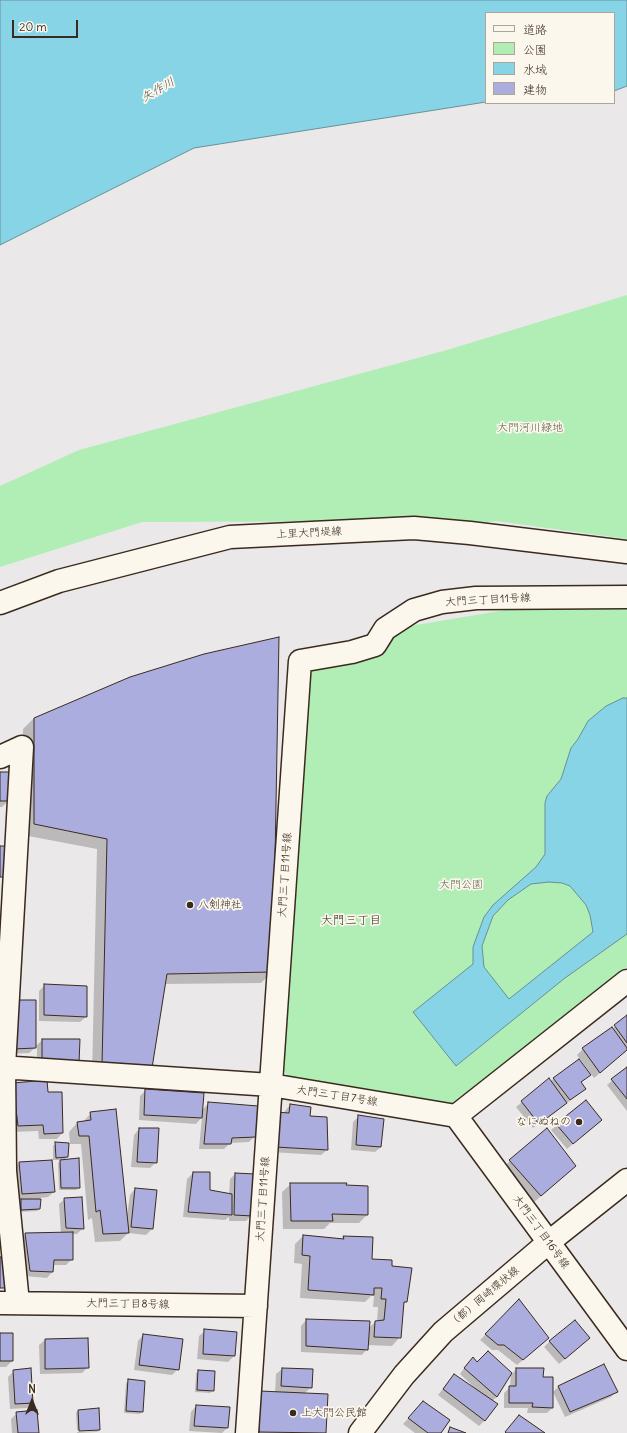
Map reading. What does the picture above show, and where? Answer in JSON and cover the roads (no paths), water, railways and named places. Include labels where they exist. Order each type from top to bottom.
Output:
[{"type":"street","name":"上里大門堤線","points":[[0,603],[59,581],[230,537],[414,528],[470,533],[627,552]]},
{"type":"street","name":"大門三丁目11号線","points":[[247,1433],[300,661],[352,652],[374,645],[385,629],[414,610],[442,602],[476,598],[627,597]]},
{"type":"street","points":[[0,757],[22,747],[2,1067],[9,1303]]},
{"type":"street","points":[[456,1116],[627,981]]},
{"type":"street","name":"大門三丁目7号線","points":[[2,1067],[271,1085],[456,1116]]},
{"type":"street","name":"大門三丁目16号線","points":[[456,1116],[627,1349]]},
{"type":"street","name":"（都）岡崎環状線","points":[[360,1433],[404,1375],[443,1332],[549,1242],[627,1180]]},
{"type":"street","name":"大門三丁目8号線","points":[[9,1303],[256,1306]]},
{"type":"water","name":"矢作川","points":[[0,0],[627,0],[627,86],[615,91],[615,12],[485,12],[485,102],[194,148],[0,245]]},
{"type":"water","points":[[623,698],[627,698],[627,934],[565,978],[456,1066],[413,1012],[473,964],[473,947],[484,917],[493,905],[536,867],[545,854],[545,803],[547,796],[561,779],[571,748],[588,721],[606,706]],"holes":[[[549,882],[562,883],[570,886],[586,905],[590,915],[593,932],[509,999],[484,967],[482,946],[493,916],[508,900],[531,884]]]},
{"type":"place","name":"八剣神社","points":[[190,905]]},
{"type":"place","name":"なにぬねの","points":[[579,1122]]},
{"type":"place","name":"上大門公民館","points":[[293,1413]]},
{"type":"district","name":"大門三丁目","points":[[351,921]]},
{"type":"park label","name":"大門河川緑地","points":[[530,428]]},
{"type":"park label","name":"大門公園","points":[[461,885]]}]
